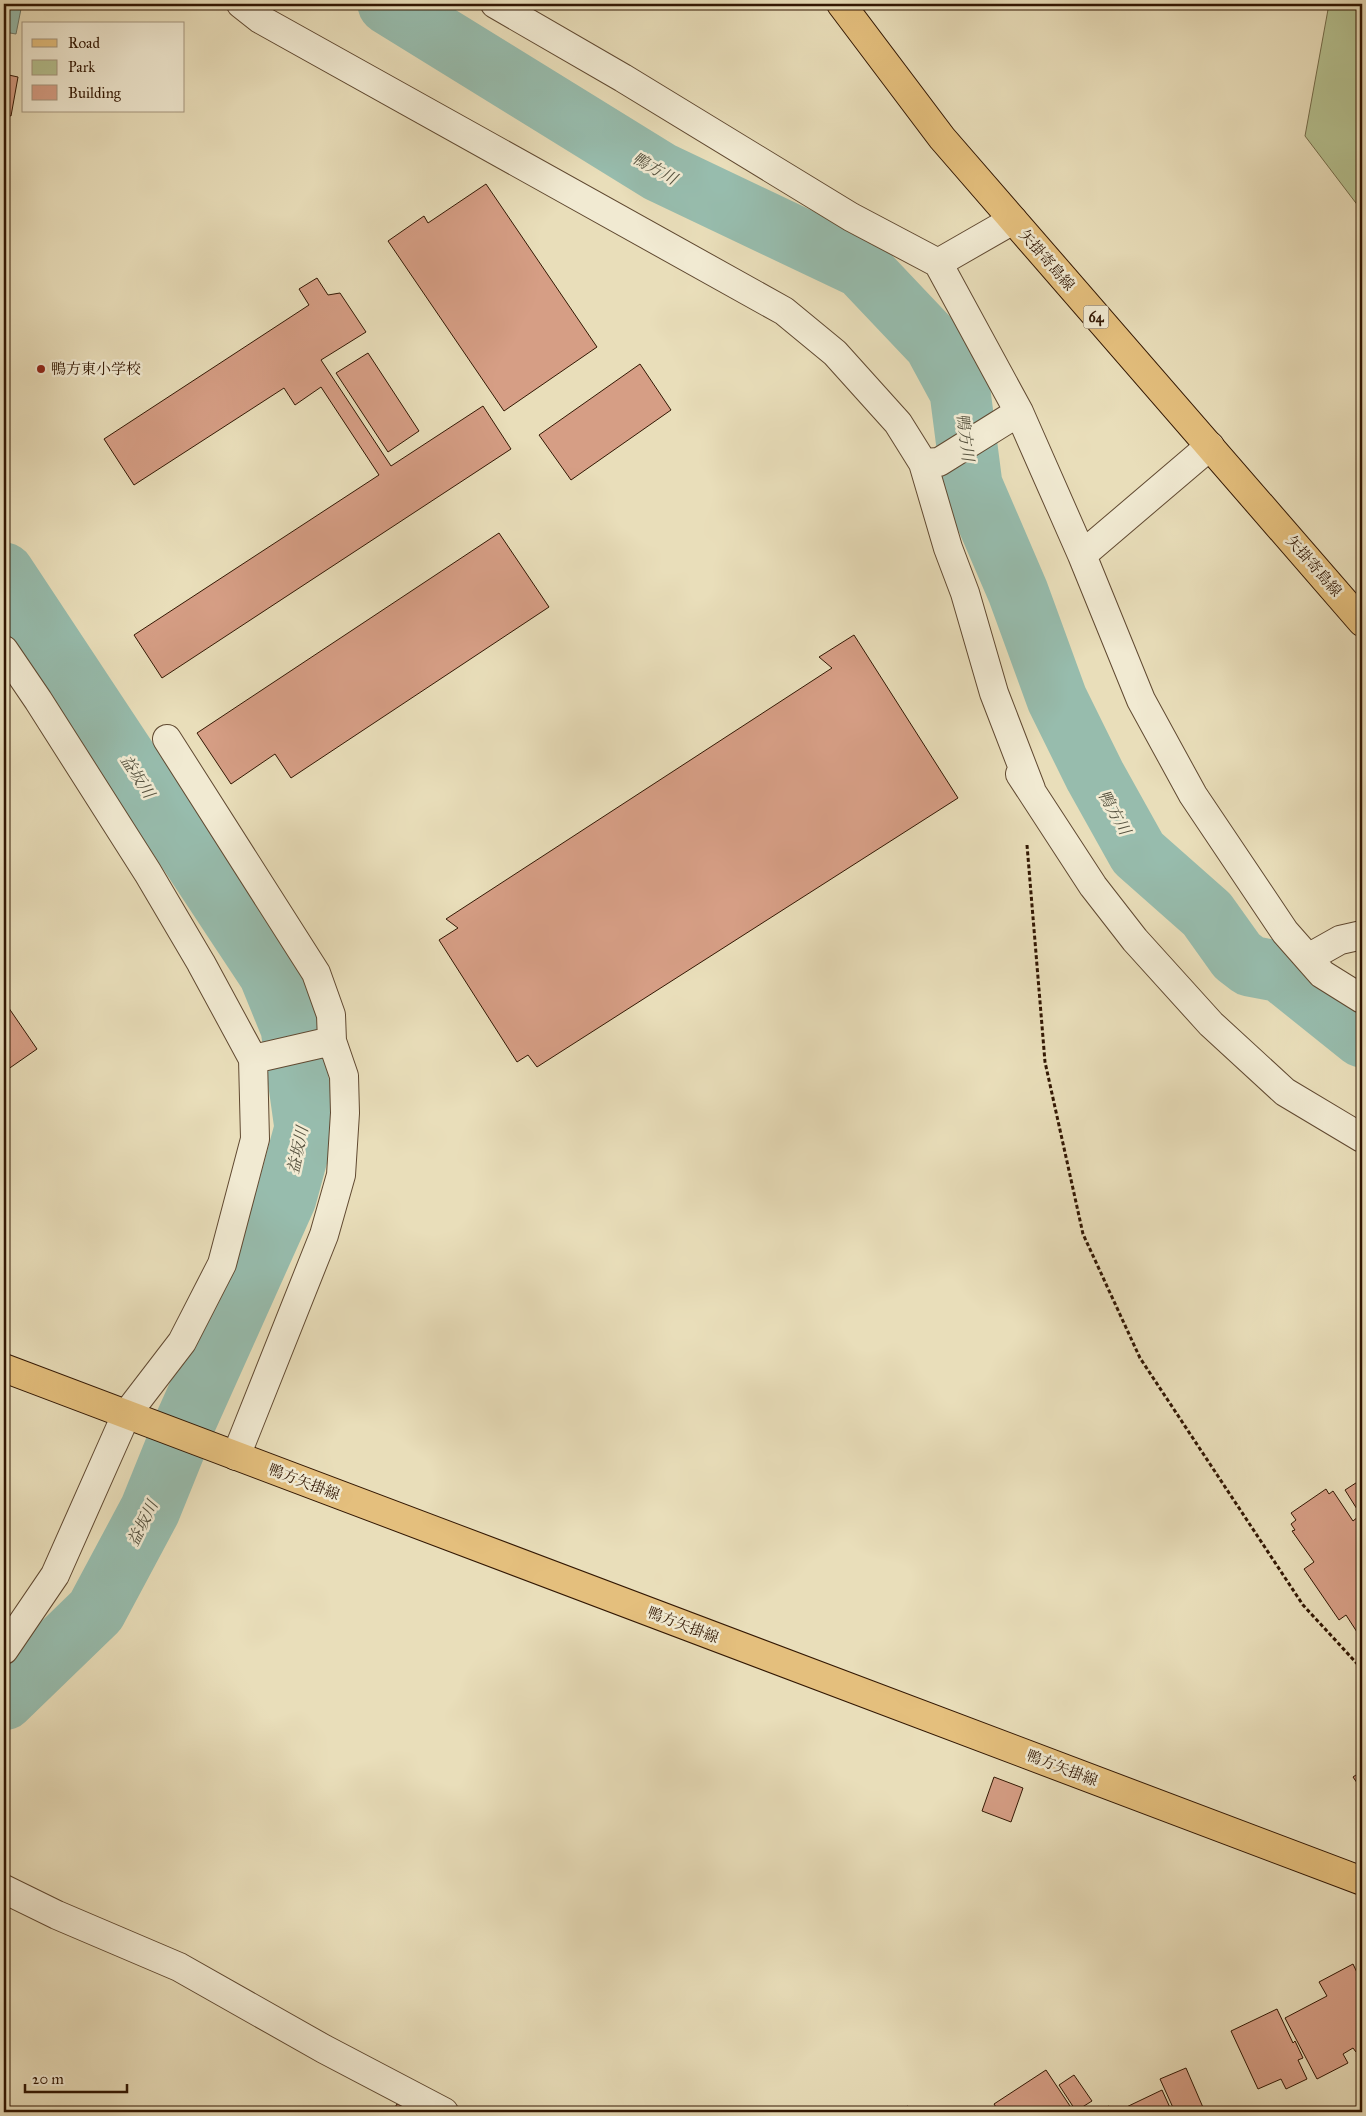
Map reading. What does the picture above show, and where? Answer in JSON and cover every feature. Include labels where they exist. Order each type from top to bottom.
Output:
[{"type":"main road","name":"矢掛寄島線","points":[[841,4],[942,138],[1362,622]]},
{"type":"main road","name":"鴨方矢掛線","points":[[4,1368],[1362,1881]]},
{"type":"street","points":[[241,4],[260,19],[784,311],[835,354],[931,462],[948,548],[965,593],[994,693],[1031,789],[1020,774],[1094,886],[1135,940],[1211,1024],[1285,1092],[1362,1138]]},
{"type":"street","points":[[495,4],[631,83],[851,217],[938,262],[1019,412],[1082,555],[1141,700],[1188,786],[1211,824],[1285,932],[1322,974],[1362,999]]},
{"type":"street","points":[[938,262],[1013,220]]},
{"type":"street","points":[[931,462],[1019,412]]},
{"type":"street","points":[[1082,555],[1210,446]]},
{"type":"street","points":[[4,650],[148,873],[201,963],[253,1059],[254,1139],[222,1264],[182,1342],[133,1417],[55,1575],[4,1650]]},
{"type":"street","points":[[167,739],[316,972],[331,1014],[332,1041],[344,1076],[345,1113],[341,1175],[324,1235],[236,1456]]},
{"type":"street","points":[[1308,958],[1340,940],[1362,935]]},
{"type":"street","points":[[253,1059],[332,1041]]},
{"type":"street","points":[[4,1889],[58,1915],[180,1967],[324,2049],[444,2112]]},
{"type":"path","points":[[1027,841],[1045,1062],[1083,1234],[1140,1358],[1303,1605],[1362,1669]]},
{"type":"green space","points":[[1329,4],[1362,4],[1362,211],[1305,136]]},
{"type":"shaded area","points":[[4,4],[22,4],[16,34],[4,32]]},
{"type":"building","points":[[4,74],[18,77],[11,116],[4,114]]},
{"type":"building","points":[[486,184],[597,347],[504,411],[388,241],[424,216],[428,223]]},
{"type":"building","points":[[317,278],[328,295],[340,293],[366,332],[321,360],[391,466],[483,406],[511,449],[162,678],[134,635],[379,475],[321,387],[295,405],[284,388],[134,485],[104,439],[309,305],[299,289]]},
{"type":"building","points":[[368,353],[419,431],[388,452],[336,373]]},
{"type":"building","points":[[640,364],[671,410],[571,480],[539,435]]},
{"type":"building","points":[[499,533],[549,607],[291,778],[275,754],[231,784],[197,733]]},
{"type":"building","points":[[854,635],[958,798],[537,1067],[528,1055],[517,1062],[439,940],[458,928],[446,919],[832,668],[819,657]]},
{"type":"building","points":[[4,1001],[37,1049],[4,1072]]},
{"type":"building","points":[[1362,1479],[1362,1517],[1345,1490]]},
{"type":"building","points":[[1326,1489],[1329,1494],[1333,1491],[1353,1521],[1359,1516],[1362,1522],[1362,1628],[1357,1632],[1346,1615],[1339,1620],[1304,1569],[1314,1562],[1292,1531],[1295,1530],[1291,1524],[1296,1520],[1291,1513]]},
{"type":"building","points":[[1362,1771],[1362,1790],[1353,1777]]},
{"type":"building","points":[[994,1777],[1023,1788],[1011,1822],[982,1811]]},
{"type":"building","points":[[1353,1964],[1362,1983],[1362,2049],[1356,2052],[1353,2048],[1343,2054],[1348,2063],[1317,2079],[1285,2018],[1327,1996],[1319,1982]]},
{"type":"building","points":[[1277,2009],[1293,2043],[1295,2041],[1303,2058],[1298,2060],[1307,2079],[1286,2089],[1281,2079],[1258,2089],[1231,2031]]},
{"type":"building","points":[[1186,2068],[1205,2112],[1175,2112],[1160,2079]]},
{"type":"building","points":[[1046,2070],[1072,2109],[1067,2112],[999,2112],[994,2104]]},
{"type":"building","points":[[1074,2075],[1092,2101],[1076,2111],[1059,2085]]},
{"type":"building","points":[[1162,2090],[1172,2112],[1116,2112]]},
{"type":"building","points":[[397,2104],[419,2112],[392,2112]]},
{"type":"building","points":[[908,2106],[912,2112],[898,2112]]},
{"type":"building","points":[[1109,2106],[1112,2112],[1097,2112]]},
{"type":"waterway","name":"鴨方川","points":[[388,4],[660,172],[862,268],[934,344],[960,392],[972,485],[1018,592],[1057,699],[1095,776],[1138,853],[1207,914],[1237,956],[1250,966],[1281,972],[1362,1037]]},
{"type":"waterway","name":"益坂川","points":[[4,573],[269,974],[291,1028],[305,1128],[286,1198],[186,1421],[150,1510],[96,1611],[4,1700]]},
{"type":"place","name":"鴨方東小学校","points":[[41,369]]}]
